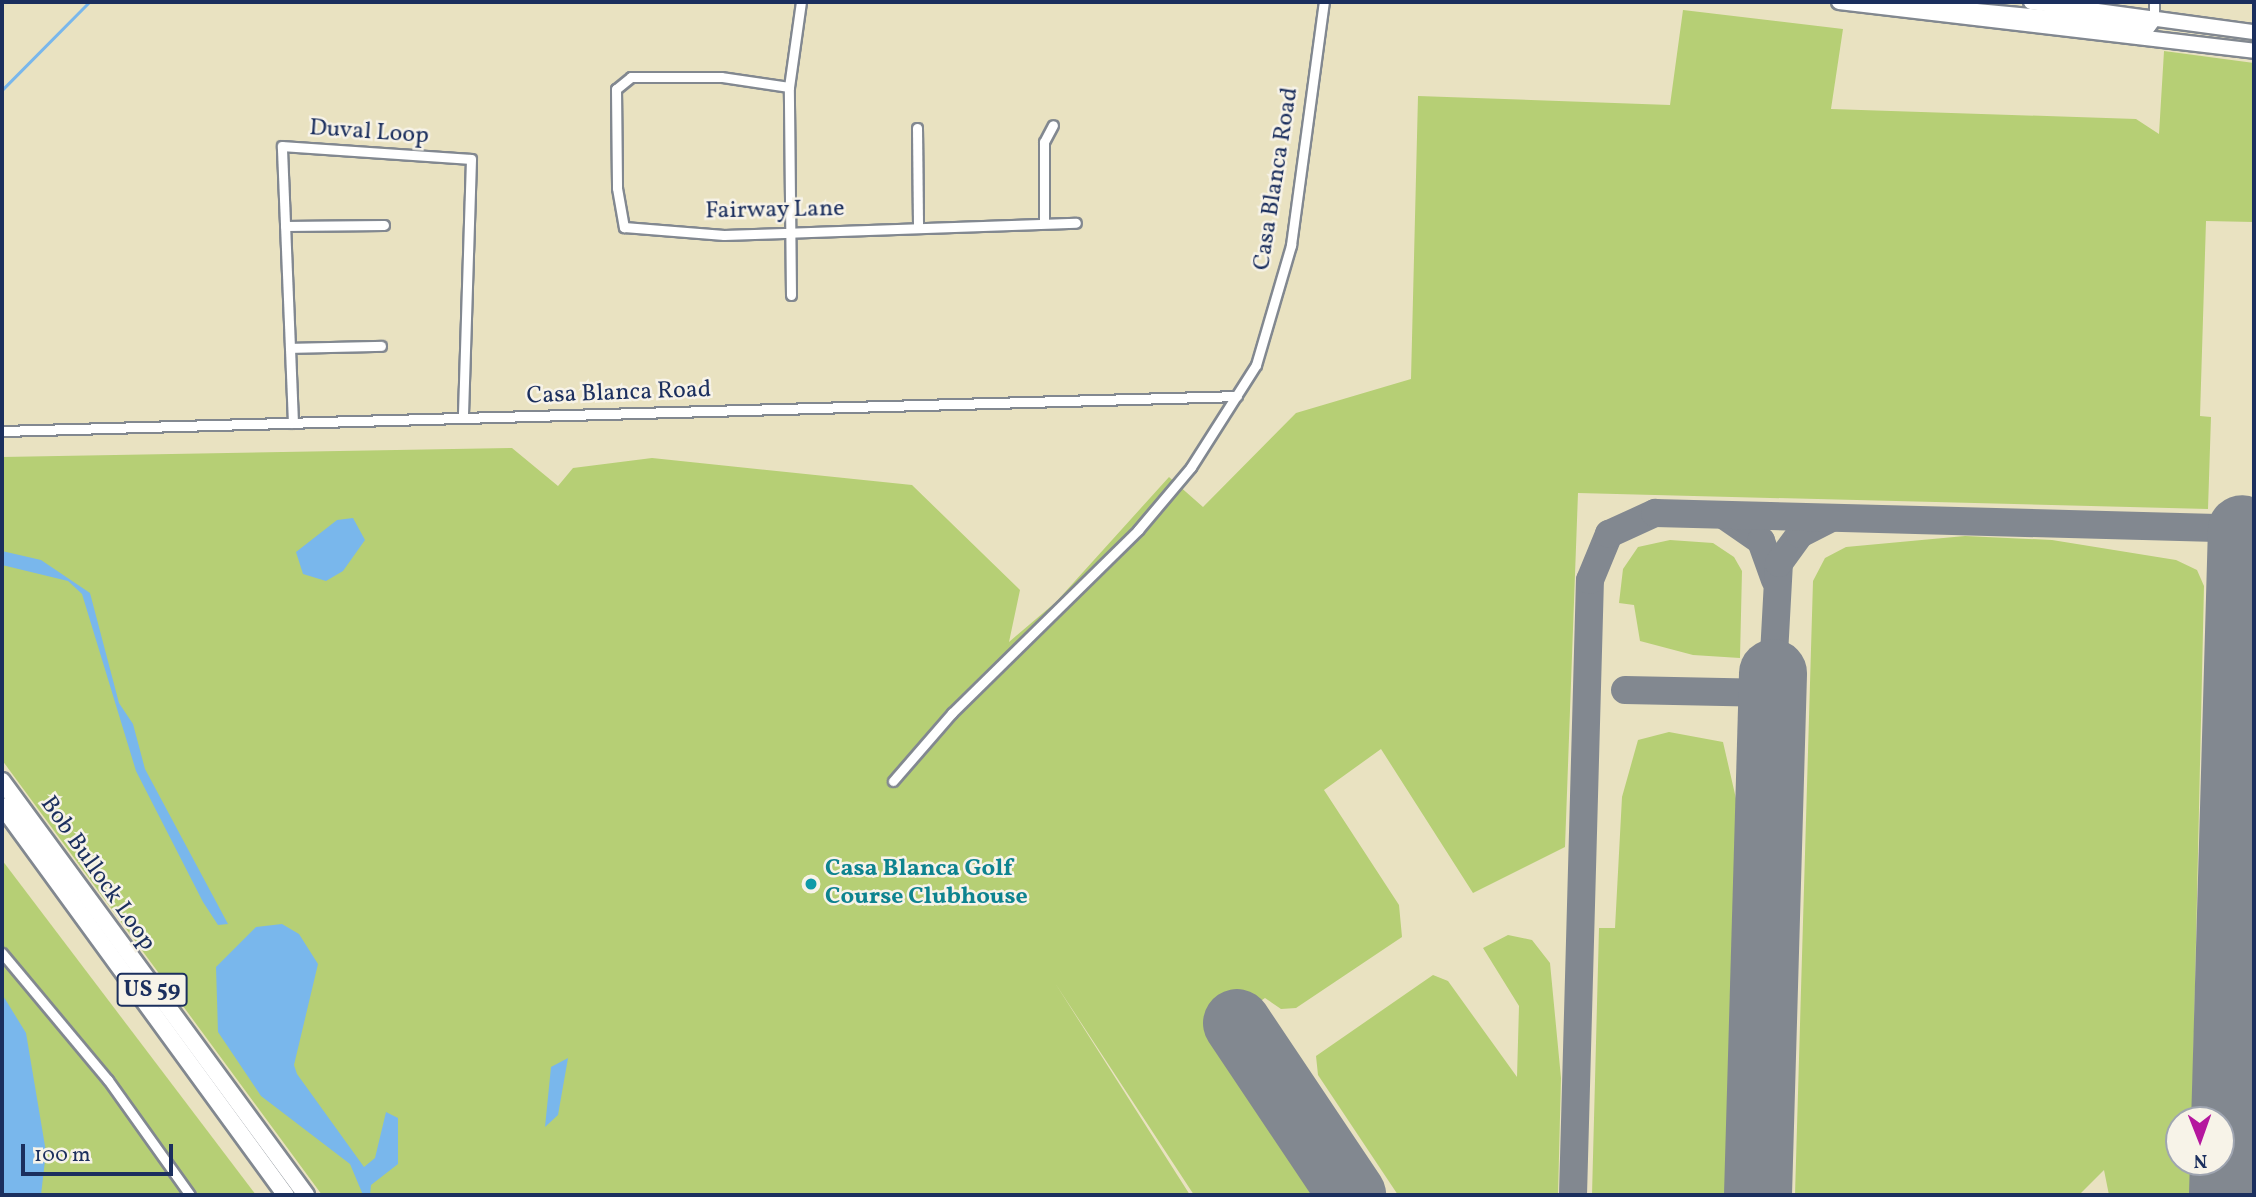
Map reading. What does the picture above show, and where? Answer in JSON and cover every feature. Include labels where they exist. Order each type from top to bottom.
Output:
[{"type":"highway","name":"Bob Bullock Loop","points":[[2,781],[306,1195]]},
{"type":"highway","name":"Bob Bullock Loop","points":[[2,806],[286,1195]]},
{"type":"main road","points":[[1839,2],[2254,51]]},
{"type":"main road","points":[[2031,2],[2254,32]]},
{"type":"main road","points":[[1900,9],[1949,5],[2148,27],[2154,19]]},
{"type":"street","points":[[791,295],[789,87],[801,2]]},
{"type":"street","name":"Casa Blanca Road","points":[[893,781],[952,713],[1138,530],[1191,467],[1256,365],[1290,245],[1324,2]]},
{"type":"street","points":[[2154,2],[2154,19]]},
{"type":"street","name":"Fairway Lane","points":[[789,87],[721,77],[631,77],[616,89],[617,188],[624,227],[724,235],[789,230],[1076,223]]},
{"type":"street","points":[[1044,223],[1044,142],[1053,125]]},
{"type":"street","points":[[917,128],[918,227]]},
{"type":"street","name":"Duval Loop","points":[[293,423],[282,146],[471,159],[463,418]]},
{"type":"street","points":[[285,226],[384,225]]},
{"type":"street","points":[[290,348],[381,346]]},
{"type":"street","name":"Casa Blanca Road","points":[[2,431],[1237,396]]},
{"type":"street","points":[[2,953],[108,1080],[190,1195]]},
{"type":"green space","points":[[1683,10],[1843,29],[1831,109],[2136,119],[2159,134],[2164,51],[2254,63],[2254,222],[2206,221],[2200,416],[2211,417],[2208,509],[1578,493],[1565,847],[1473,893],[1381,749],[1324,790],[1399,905],[1402,937],[1296,1008],[1281,1009],[1265,998],[1208,1037],[1313,1195],[1194,1195],[1055,983],[1190,1195],[322,1195],[2,760],[2,457],[512,448],[558,486],[573,468],[652,458],[912,485],[1020,590],[1009,642],[1056,602],[1169,477],[1203,507],[1296,413],[1411,379],[1418,96],[1670,105]]},
{"type":"green space","points":[[1965,536],[2052,540],[2176,560],[2197,570],[2204,586],[2192,1106],[2165,1106],[2165,1176],[2190,1176],[2190,1195],[2109,1195],[2104,1170],[2079,1195],[1795,1195],[1813,581],[1825,558],[1846,547]]},
{"type":"green space","points":[[1670,540],[1713,543],[1734,557],[1742,571],[1740,658],[1693,655],[1640,641],[1634,605],[1619,603],[1623,569],[1638,547]]},
{"type":"green space","points":[[1669,732],[1723,742],[1737,803],[1726,1195],[1592,1195],[1599,928],[1615,928],[1622,797],[1638,740]]},
{"type":"green space","points":[[2,860],[256,1195],[2,1195]]},
{"type":"green space","points":[[1508,935],[1532,940],[1550,963],[1561,1078],[1558,1195],[1398,1195],[1318,1075],[1316,1056],[1433,975],[1448,981],[1517,1077],[1519,1006],[1483,948]]},
{"type":"water","points":[[353,518],[365,540],[343,571],[326,581],[303,574],[296,552],[337,520]]},
{"type":"water","points":[[2,551],[41,560],[90,593],[119,703],[133,724],[145,769],[228,924],[218,925],[203,902],[136,771],[82,594],[68,581],[2,565]]},
{"type":"water","points":[[282,924],[299,934],[318,964],[294,1065],[297,1074],[364,1167],[375,1158],[386,1112],[398,1118],[398,1164],[371,1185],[370,1195],[363,1195],[350,1164],[261,1096],[218,1032],[216,967],[256,927]]},
{"type":"water","points":[[2,994],[26,1033],[46,1152],[41,1195],[2,1195]]},
{"type":"water","points":[[568,1058],[558,1115],[545,1127],[551,1067]]},
{"type":"waterway","points":[[2,90],[89,2]]},
{"type":"taxiway","points":[[1573,1195],[1590,580],[1609,534],[1655,513],[2254,529]]},
{"type":"taxiway","points":[[1725,516],[1761,541],[1775,580]]},
{"type":"taxiway","points":[[1773,673],[1779,563],[1800,534],[1829,519]]},
{"type":"taxiway","points":[[1625,690],[1772,693]]},
{"type":"runway","points":[[2223,1195],[2242,529]]},
{"type":"runway","points":[[1758,1195],[1773,673]]},
{"type":"runway","points":[[1237,1023],[1352,1195]]},
{"type":"place","name":"Casa Blanca Golf Course Clubhouse","points":[[811,884]]}]
